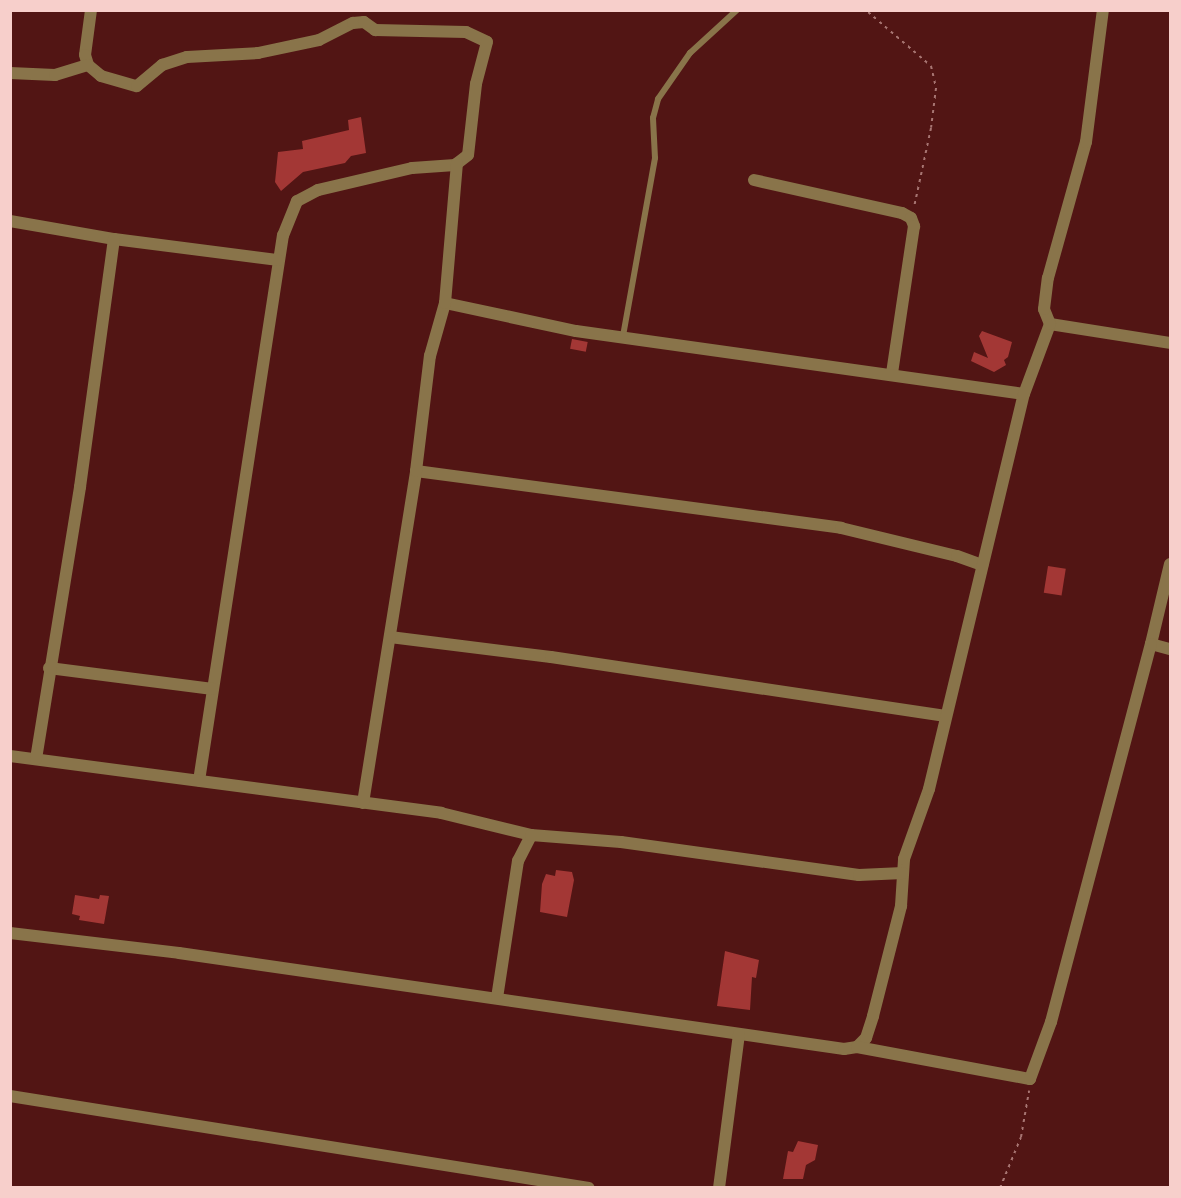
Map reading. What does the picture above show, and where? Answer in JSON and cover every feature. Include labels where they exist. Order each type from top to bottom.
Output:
[{"type":"street","points":[[91,10],[85,55],[88,65],[100,76],[137,86],[162,65],[187,57],[258,53],[319,40],[353,23],[364,22],[375,30],[466,32],[487,42],[476,84],[468,155],[457,164],[412,168],[318,190],[297,201],[283,235],[199,781]]},
{"type":"street","points":[[857,1047],[866,1038],[873,1016],[901,906],[904,859],[929,789],[1024,394],[1050,324],[1044,309],[1048,278],[1086,142],[1103,10]]},
{"type":"street","points":[[10,73],[55,75],[88,65]]},
{"type":"street","points":[[363,803],[416,471],[430,356],[445,303],[457,164]]},
{"type":"street","points":[[754,180],[902,213],[911,218],[914,226],[892,374]]},
{"type":"street","points":[[10,221],[114,239],[279,260]]},
{"type":"street","points":[[36,759],[49,668],[81,487],[114,239]]},
{"type":"street","points":[[445,303],[493,316],[1024,394]]},
{"type":"street","points":[[1050,324],[1170,343]]},
{"type":"street","points":[[416,471],[841,528],[957,556],[982,566]]},
{"type":"street","points":[[10,933],[179,952],[296,972],[497,998],[844,1049],[857,1047],[1030,1079],[1051,1022],[1170,564]]},
{"type":"street","points":[[390,637],[551,657],[946,716]]},
{"type":"street","points":[[1151,644],[1170,649]]},
{"type":"street","points":[[49,668],[213,689]]},
{"type":"street","points":[[10,756],[441,813],[531,836],[621,842],[859,875],[903,873]]},
{"type":"street","points":[[497,998],[518,861],[531,836]]},
{"type":"street","points":[[719,1188],[740,1034]]},
{"type":"street","points":[[10,1096],[589,1188]]},
{"type":"lane","points":[[623,336],[655,158],[653,118],[658,99],[690,53],[737,10]]},
{"type":"path","points":[[868,12],[931,66],[936,88],[931,128],[911,218]]},
{"type":"path","points":[[1000,1188],[1021,1137],[1030,1079]]},
{"type":"building","points":[[361,117],[366,153],[351,156],[345,163],[303,172],[281,191],[275,182],[278,152],[303,149],[302,141],[349,130],[348,120]]},
{"type":"building","points":[[982,331],[1012,342],[1008,357],[1004,360],[1006,365],[994,372],[971,361],[974,352],[988,358],[979,336]]},
{"type":"building","points":[[572,339],[588,342],[586,352],[570,349]]},
{"type":"building","points":[[1048,566],[1066,569],[1062,595],[1044,593]]},
{"type":"building","points":[[556,870],[572,872],[574,880],[567,917],[540,912],[542,884],[546,874],[555,876]]},
{"type":"building","points":[[75,895],[99,899],[100,895],[109,896],[104,924],[79,920],[80,916],[72,914]]},
{"type":"building","points":[[725,951],[759,960],[756,978],[752,977],[750,1010],[717,1006]]},
{"type":"building","points":[[798,1141],[818,1145],[815,1160],[806,1165],[803,1179],[783,1179],[788,1151],[793,1152]]}]
